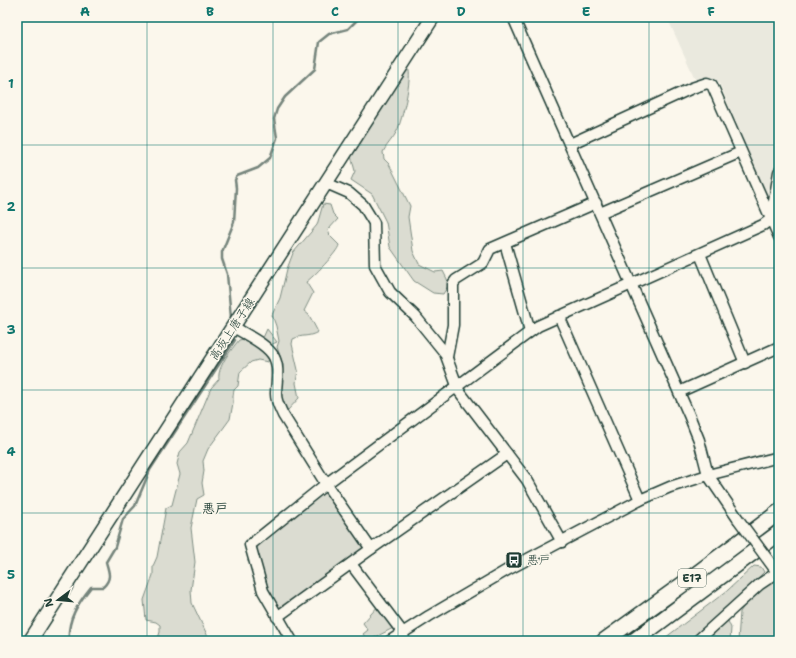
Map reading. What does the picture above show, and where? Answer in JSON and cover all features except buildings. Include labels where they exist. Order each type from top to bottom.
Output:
[{"type":"highway","name":"E17","points":[[604,641],[779,512]]},
{"type":"highway","name":"E17","points":[[634,641],[779,533]]},
{"type":"main road","name":"高坂上唐子線","points":[[30,641],[433,17]]},
{"type":"street","points":[[513,17],[540,82],[570,144],[679,392],[699,440],[708,474],[738,519],[774,568],[775,574],[760,584],[697,641]]},
{"type":"street","points":[[570,144],[707,83],[712,85],[779,238]]},
{"type":"street","points":[[600,213],[741,152]]},
{"type":"street","points":[[292,641],[263,591],[250,545],[326,484],[530,331],[559,316],[763,226],[771,219],[779,172]]},
{"type":"street","points":[[326,183],[349,193],[363,205],[374,223],[375,245],[373,259],[380,277],[390,292],[415,316],[434,338],[447,357],[456,386],[527,480],[562,542]]},
{"type":"street","points":[[447,357],[453,324],[453,284],[465,273],[483,263],[490,249],[596,203]]},
{"type":"street","points":[[505,243],[530,331]]},
{"type":"street","points":[[700,254],[745,363]]},
{"type":"street","points":[[559,316],[640,500]]},
{"type":"street","points":[[234,327],[268,349],[274,356],[277,364],[278,404],[326,484],[370,549]]},
{"type":"street","points":[[679,392],[779,347]]},
{"type":"street","points":[[277,617],[370,549],[507,454]]},
{"type":"street","points":[[390,641],[403,637],[503,573],[640,500],[670,487],[708,474],[779,457]]},
{"type":"street","points":[[350,564],[403,637]]},
{"type":"shaded area","points":[[667,17],[779,17],[779,154],[768,199],[719,82],[713,80],[696,81]]},
{"type":"shaded area","points":[[408,67],[408,89],[402,118],[394,137],[383,152],[384,159],[389,164],[410,206],[408,217],[413,251],[419,264],[435,272],[443,271],[447,279],[448,286],[443,294],[433,293],[414,281],[390,247],[386,222],[372,194],[351,180],[355,171],[351,156],[373,118]]},
{"type":"shaded area","points":[[323,204],[330,205],[333,214],[338,219],[328,230],[330,236],[339,245],[330,259],[306,282],[313,293],[304,311],[309,315],[318,332],[293,339],[292,344],[298,370],[296,383],[299,398],[288,410],[284,410],[280,395],[283,365],[277,347],[279,341],[272,315],[280,298],[287,269],[293,253],[317,225]]},
{"type":"shaded area","points":[[267,329],[277,342],[268,346],[262,340]]},
{"type":"shaded area","points":[[244,339],[261,348],[269,357],[268,362],[258,360],[251,362],[240,372],[238,386],[234,390],[230,419],[208,449],[203,461],[204,471],[202,483],[204,495],[197,499],[191,528],[195,562],[191,590],[192,603],[210,641],[157,641],[160,632],[160,625],[156,622],[146,620],[144,600],[153,575],[153,566],[157,557],[166,508],[172,505],[180,474],[177,464],[180,452],[188,443],[211,388],[219,379],[222,364],[239,340]]},
{"type":"shaded area","points":[[325,490],[365,546],[364,550],[279,611],[263,579],[256,550],[259,544]]},
{"type":"shaded area","points":[[754,566],[761,567],[764,572],[694,641],[661,641],[728,590]]},
{"type":"shaded area","points":[[779,575],[779,641],[738,641],[740,612],[748,600]]},
{"type":"shaded area","points":[[379,605],[395,627],[368,641],[363,634],[368,630],[363,623]]},
{"type":"shaded area","points":[[728,621],[731,628],[730,641],[701,641],[713,630]]},
{"type":"waterway","points":[[231,318],[227,274],[222,259],[222,252],[234,222],[235,180],[237,176],[258,168],[270,158],[277,138],[274,119],[277,109],[285,97],[315,69],[319,42],[329,34],[348,29],[360,17]]},
{"type":"waterway","points":[[69,641],[70,626],[74,612],[82,599],[91,587],[103,587],[108,581],[109,572],[106,562],[115,547],[123,519],[135,506],[150,470],[235,340]]},
{"type":"place","name":"悪戸","points":[[514,560]]},
{"type":"district","name":"悪戸","points":[[215,508]]}]
